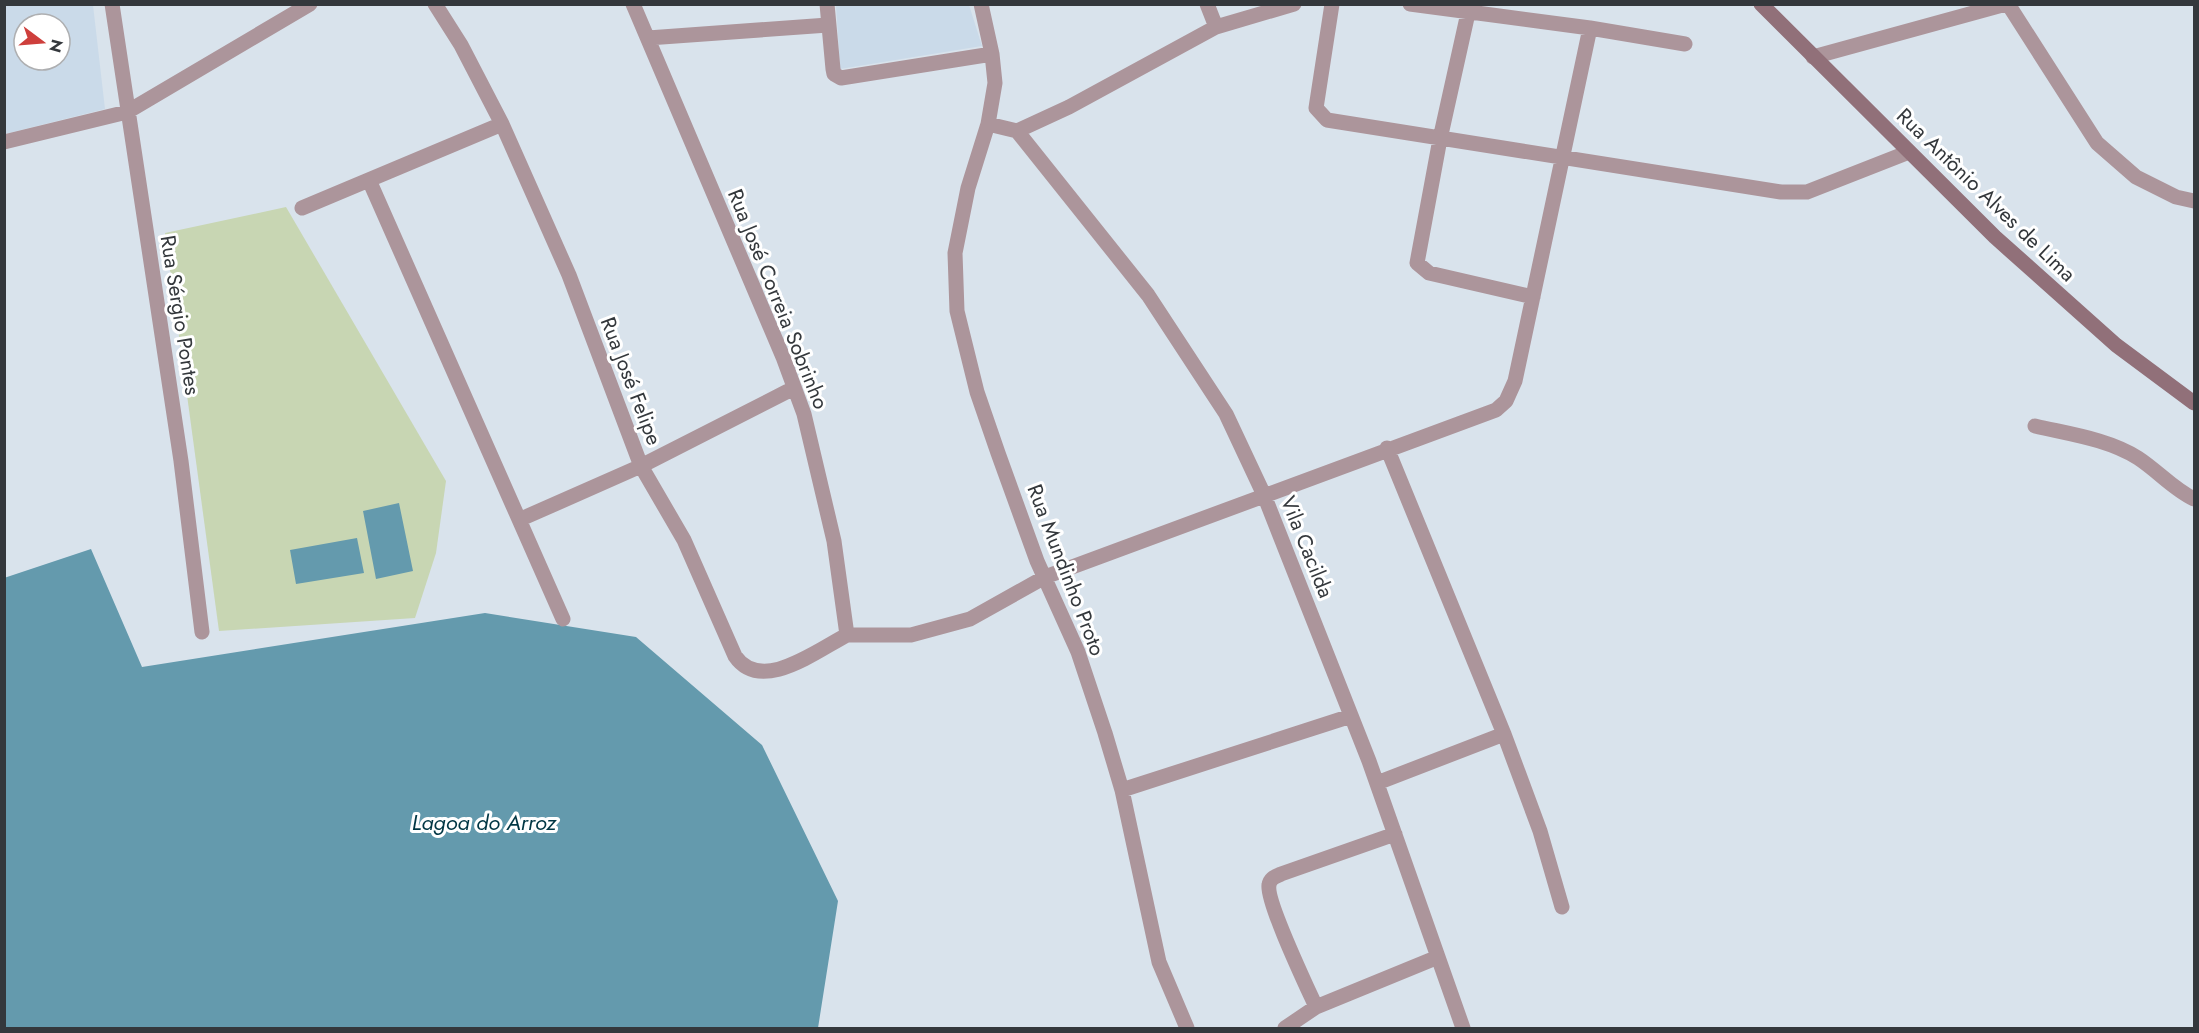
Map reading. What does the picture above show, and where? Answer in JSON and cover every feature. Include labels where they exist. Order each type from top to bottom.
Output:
[{"type":"main road","name":"Rua Antônio Alves de Lima","points":[[1761,4],[1995,237],[2108,337],[2194,403]]},
{"type":"street","name":"Rua Sérgio Pontes","points":[[112,4],[181,461],[202,632]]},
{"type":"street","points":[[4,142],[127,112],[310,4]]},
{"type":"street","name":"Rua José Felipe","points":[[435,4],[461,45],[502,124],[568,275],[641,466],[684,540],[742,665],[749,670],[768,673],[847,635]]},
{"type":"street","name":"Rua José Correia Sobrinho","points":[[633,4],[804,414],[834,541],[847,635]]},
{"type":"street","points":[[826,4],[834,74],[841,78],[850,79],[992,54]]},
{"type":"street","name":"Rua Mundinho Proto","points":[[981,4],[992,54],[995,83],[988,124],[968,188],[955,253],[957,311],[986,421],[1040,579],[1078,652],[1122,790],[1159,962],[1187,1029]]},
{"type":"street","points":[[1207,4],[1216,27]]},
{"type":"street","points":[[988,124],[1017,131],[1069,107],[1216,27],[1294,4]]},
{"type":"street","points":[[1332,4],[1316,92],[1316,108],[1327,120],[1561,159],[1781,192],[1807,192],[1909,152]]},
{"type":"street","points":[[1410,4],[1590,28],[1685,44]]},
{"type":"street","points":[[1813,57],[2007,4],[2097,143],[2136,177],[2176,197],[2194,201]]},
{"type":"street","points":[[1468,13],[1440,139],[1419,248],[1418,267],[1429,273],[1533,297]]},
{"type":"street","points":[[648,38],[828,25]]},
{"type":"street","points":[[847,635],[911,635],[970,619],[1040,579],[1387,448],[1496,410],[1506,401],[1515,381],[1590,28]]},
{"type":"street","points":[[302,208],[502,124]]},
{"type":"street","name":"Vila Cacilda","points":[[1017,131],[1148,295],[1226,414],[1264,495],[1377,783],[1463,1029]]},
{"type":"street","points":[[369,180],[496,470],[521,519],[563,619]]},
{"type":"street","points":[[521,519],[641,466],[794,388]]},
{"type":"street","points":[[2035,426],[2098,441],[2120,449],[2137,458],[2178,491],[2194,500]]},
{"type":"street","points":[[1387,448],[1504,734],[1540,831],[1562,907]]},
{"type":"street","points":[[1122,790],[1351,716]]},
{"type":"street","points":[[1377,783],[1504,734]]},
{"type":"street","points":[[1316,1007],[1269,892],[1271,878],[1395,834]]},
{"type":"street","points":[[1285,1029],[1316,1007],[1438,957]]},
{"type":"shaded area","points":[[5,4],[93,5],[105,109],[5,134]]},
{"type":"shaded area","points":[[836,5],[969,5],[982,46],[840,69]]},
{"type":"green space","points":[[286,207],[446,481],[436,553],[415,618],[219,631],[165,233]]},
{"type":"water","points":[[399,503],[413,571],[376,579],[363,511]]},
{"type":"water","points":[[357,538],[364,573],[296,584],[290,550]]},
{"type":"water","name":"Lagoa do Arroz","points":[[91,549],[142,667],[485,613],[636,637],[762,745],[838,901],[818,1028],[5,1028],[4,578]]}]
